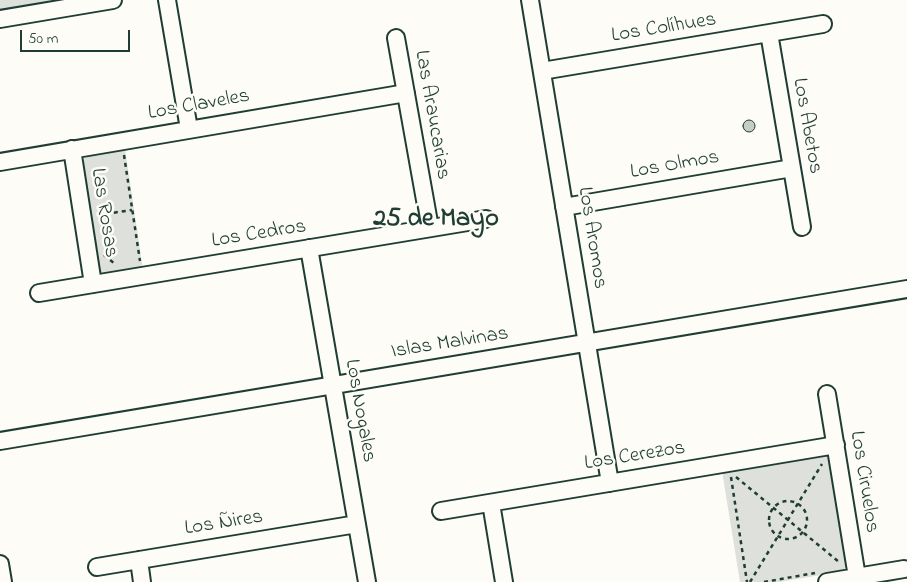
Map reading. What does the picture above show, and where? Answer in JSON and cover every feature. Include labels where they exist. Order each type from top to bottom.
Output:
[{"type":"street","points":[[0,19],[113,0]]},
{"type":"street","points":[[167,0],[188,130]]},
{"type":"street","name":"Los Aromos","points":[[530,0],[610,483]]},
{"type":"street","name":"Los Colíhues","points":[[542,71],[824,24]]},
{"type":"street","name":"Los Abetos","points":[[769,33],[802,227]]},
{"type":"street","name":"Las Araucarias","points":[[396,38],[430,228]]},
{"type":"street","name":"Los Claveles","points":[[0,162],[406,93]]},
{"type":"street","name":"Las Rosas","points":[[72,150],[93,284]]},
{"type":"street","name":"Los Olmos","points":[[564,207],[792,168]]},
{"type":"street","name":"Los Cedros","points":[[39,293],[486,219]]},
{"type":"street","name":"Los Nogales","points":[[309,248],[367,582]]},
{"type":"street","name":"Islas Malvinas","points":[[0,441],[907,289]]},
{"type":"street","name":"Los Ciruelos","points":[[827,394],[857,577]]},
{"type":"street","name":"Los Cerezos","points":[[441,511],[836,445]]},
{"type":"street","points":[[490,502],[504,582]]},
{"type":"street","name":"Los Ñires","points":[[97,567],[357,524]]},
{"type":"street","points":[[139,560],[142,582]]},
{"type":"street","points":[[0,564],[3,582]]},
{"type":"street","points":[[824,577],[857,577],[904,568]]},
{"type":"path","points":[[126,152],[123,152],[141,267]]},
{"type":"path","points":[[92,216],[132,210]]},
{"type":"path","points":[[103,254],[120,270]]},
{"type":"path","points":[[748,582],[826,458]]},
{"type":"path","points":[[748,582],[730,472],[844,566]]},
{"type":"path","points":[[782,501],[798,503],[803,507],[808,520],[803,532],[794,538],[788,539],[778,536],[770,526],[769,520],[773,508],[782,501]]},
{"type":"path","points":[[764,582],[824,577]]},
{"type":"shaded area","points":[[0,0],[81,0],[0,14]]},
{"type":"shaded area","points":[[125,149],[143,270],[103,274],[99,271],[82,163],[85,158],[93,154]]},
{"type":"shaded area","points":[[823,454],[830,458],[847,567],[839,572],[779,582],[740,582],[722,471]]},
{"type":"building","points":[[747,120],[751,120],[755,126],[751,132],[747,132],[743,128],[743,124]]},
{"type":"district","name":"25 de Mayo","points":[[436,221]]}]
